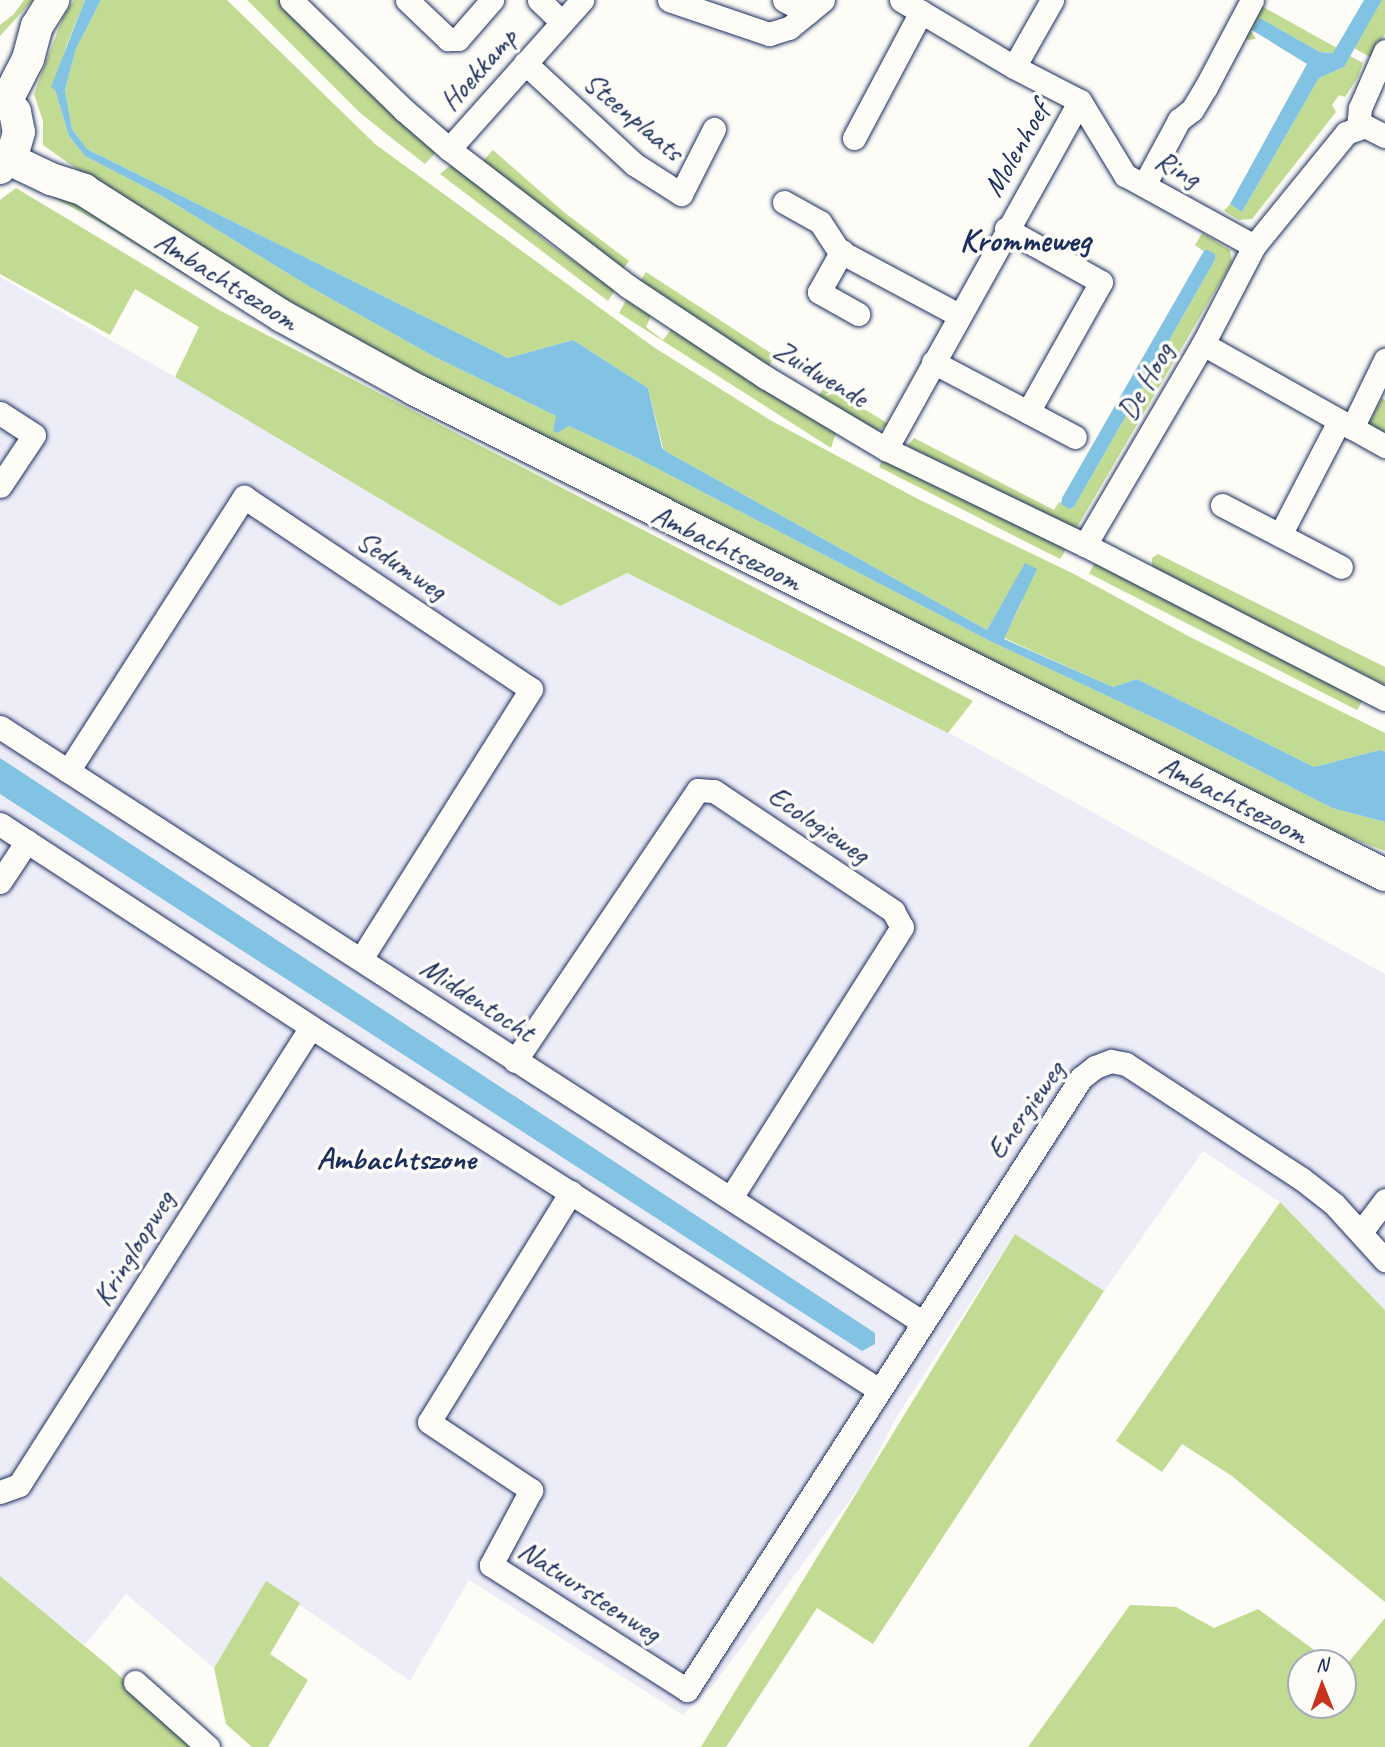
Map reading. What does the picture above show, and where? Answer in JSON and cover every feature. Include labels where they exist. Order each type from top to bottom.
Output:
[{"type":"street","name":"Zuidwende","points":[[291,0],[404,110],[449,149],[629,287],[774,383],[886,449],[1085,545],[1385,699]]},
{"type":"street","points":[[407,0],[449,39],[458,39],[492,0]]},
{"type":"street","points":[[539,0],[562,22]]},
{"type":"street","name":"Hoekkamp","points":[[449,149],[582,0]]},
{"type":"street","points":[[669,0],[769,34],[789,28],[815,6]]},
{"type":"street","points":[[784,0],[815,6]]},
{"type":"street","points":[[1014,67],[1052,0]]},
{"type":"street","points":[[1144,186],[1179,120],[1192,110],[1251,1]]},
{"type":"street","points":[[854,138],[911,6],[1014,67],[1080,101]]},
{"type":"street","points":[[0,68],[45,13]]},
{"type":"street","points":[[9,155],[18,118],[3,97],[28,59],[45,13]]},
{"type":"street","points":[[1357,127],[1360,108],[1385,51]]},
{"type":"street","name":"Steenplaats","points":[[525,63],[634,164],[681,194],[714,130]]},
{"type":"street","name":"Ring","points":[[1080,101],[1125,175],[1254,246]]},
{"type":"street","name":"Molenhoef","points":[[886,449],[1006,229],[1080,101]]},
{"type":"street","points":[[1254,246],[1346,133],[1365,126],[1385,136]]},
{"type":"street","name":"Ambachtsezoom","points":[[9,155],[51,179],[84,190],[282,316],[414,389],[1385,875]]},
{"type":"street","points":[[784,202],[820,222],[839,251],[959,315]]},
{"type":"street","name":"Molenhoef","points":[[1006,229],[1101,282],[1028,412]]},
{"type":"street","name":"De Hoog","points":[[1085,545],[1203,344],[1254,246]]},
{"type":"street","points":[[842,251],[819,292],[858,314]]},
{"type":"street","points":[[1203,344],[1385,446]]},
{"type":"street","points":[[933,362],[1075,437]]},
{"type":"street","points":[[1280,535],[1346,425],[1383,370]]},
{"type":"street","points":[[0,413],[33,435],[0,486]]},
{"type":"street","name":"Sedumweg","points":[[68,771],[244,497],[531,689],[361,959]]},
{"type":"street","points":[[1222,505],[1341,567]]},
{"type":"street","name":"Middentocht","points":[[0,727],[922,1322]]},
{"type":"street","name":"Ecologieweg","points":[[515,1061],[698,789],[715,791],[893,911],[902,927],[730,1198]]},
{"type":"street","points":[[0,824],[311,1027],[879,1390]]},
{"type":"street","points":[[0,883],[27,841]]},
{"type":"street","name":"Kringloopweg","points":[[0,1492],[19,1485],[311,1027]]},
{"type":"street","name":"Energieweg","points":[[879,1390],[1082,1079],[1095,1067],[1111,1061],[1126,1064],[1315,1188],[1361,1232],[1385,1260]]},
{"type":"street","name":"Natuursteenweg","points":[[571,1192],[429,1422],[531,1490],[491,1565],[687,1690],[879,1390]]},
{"type":"street","points":[[1361,1232],[1385,1200]]},
{"type":"street","points":[[135,1682],[208,1747]]},
{"type":"shaded area","points":[[0,277],[175,377],[560,606],[627,573],[957,737],[1385,974],[1385,1310],[1280,1202],[1203,1151],[1104,1291],[1015,1234],[894,1421],[864,1481],[715,1683],[683,1715],[469,1580],[410,1681],[266,1582],[214,1668],[126,1594],[85,1645],[0,1578]]},
{"type":"green space","points":[[24,0],[33,0],[0,36],[0,25],[14,14]]},
{"type":"green space","points":[[74,0],[85,0],[66,47],[55,90],[69,136],[85,156],[162,196],[310,287],[433,356],[556,416],[558,430],[569,426],[633,456],[990,641],[1182,731],[1332,808],[1385,822],[1385,851],[1308,822],[555,446],[359,342],[210,255],[95,182],[43,145],[43,121],[34,94],[63,17]]},
{"type":"green space","points":[[101,0],[227,0],[375,144],[655,348],[770,420],[918,499],[1074,574],[1190,637],[1385,733],[1385,752],[1380,750],[1314,767],[1137,679],[1113,687],[1004,638],[1022,602],[1025,564],[987,630],[667,452],[663,448],[648,388],[573,340],[508,358],[87,149],[72,129],[65,90],[76,49]]},
{"type":"green space","points":[[247,0],[279,0],[437,151],[425,164],[389,136],[358,111]]},
{"type":"green space","points":[[1382,0],[1385,0],[1385,34],[1372,58],[1354,48]]},
{"type":"green space","points":[[1256,3],[1337,48],[1334,53],[1320,52],[1260,18],[1251,31],[1256,39],[1248,40],[1240,33]]},
{"type":"green space","points":[[1350,56],[1363,63],[1358,77],[1345,97],[1339,95],[1332,105],[1336,112],[1252,219],[1239,220],[1224,211],[1230,204],[1242,212],[1319,78],[1344,67]]},
{"type":"green space","points":[[493,150],[565,213],[629,261],[622,270],[483,161]]},
{"type":"green space","points":[[452,164],[548,243],[615,290],[608,301],[440,174]]},
{"type":"green space","points":[[28,176],[190,270],[187,276],[103,224],[28,184]]},
{"type":"green space","points":[[16,188],[219,310],[973,701],[948,733],[627,573],[560,606],[175,377],[199,327],[135,289],[110,335],[0,274],[0,200]]},
{"type":"green space","points":[[1202,233],[1230,250],[1232,262],[1076,529],[907,446],[914,438],[1054,510],[1059,502],[1069,509],[1074,507],[1215,260],[1205,249],[1203,251],[1195,245]]},
{"type":"green space","points":[[646,272],[775,356],[768,367],[639,283]]},
{"type":"green space","points":[[626,300],[651,316],[646,327],[663,340],[673,327],[836,433],[831,448],[619,313]]},
{"type":"green space","points":[[825,386],[889,424],[873,433],[815,401]]},
{"type":"green space","points":[[1382,398],[1385,400],[1385,436],[1367,427]]},
{"type":"green space","points":[[884,457],[1067,545],[1063,555],[1060,559],[879,467]]},
{"type":"green space","points":[[1158,554],[1385,667],[1385,685],[1152,568],[1152,558]]},
{"type":"green space","points":[[1095,562],[1363,699],[1357,710],[1089,574]]},
{"type":"green space","points":[[1280,1202],[1385,1310],[1385,1602],[1232,1476],[1182,1444],[1162,1472],[1116,1441]]},
{"type":"green space","points":[[1015,1234],[1104,1291],[873,1644],[817,1608],[726,1747],[701,1747]]},
{"type":"green space","points":[[0,1576],[110,1667],[197,1747],[0,1747]]},
{"type":"green space","points":[[266,1581],[300,1603],[270,1654],[308,1680],[268,1747],[252,1747],[226,1724],[214,1668]]},
{"type":"green space","points":[[1130,1605],[1176,1607],[1214,1628],[1258,1609],[1313,1649],[1287,1649],[1287,1719],[1357,1719],[1357,1652],[1385,1618],[1385,1747],[1028,1747]]},
{"type":"water","points":[[85,0],[101,0],[76,49],[65,90],[72,129],[87,149],[508,358],[573,340],[648,388],[662,448],[667,452],[987,630],[1025,563],[1037,569],[1004,639],[1113,687],[1137,679],[1314,767],[1380,750],[1385,752],[1385,822],[1332,808],[1182,731],[990,641],[633,456],[569,426],[557,433],[553,431],[556,416],[433,356],[310,287],[162,196],[85,156],[69,136],[55,90],[51,87]]},
{"type":"water","points":[[1364,0],[1382,0],[1344,67],[1319,78],[1242,212],[1230,204],[1307,64],[1252,30],[1260,18],[1320,52],[1333,53]]},
{"type":"water","points":[[1205,249],[1215,254],[1215,260],[1074,507],[1069,509],[1061,504],[1062,498]]},
{"type":"water","points":[[0,758],[875,1333],[875,1344],[862,1351],[0,794]]},
{"type":"district","name":"Krommeweg","points":[[1025,241]]},
{"type":"district","name":"Ambachtszone","points":[[396,1159]]}]
